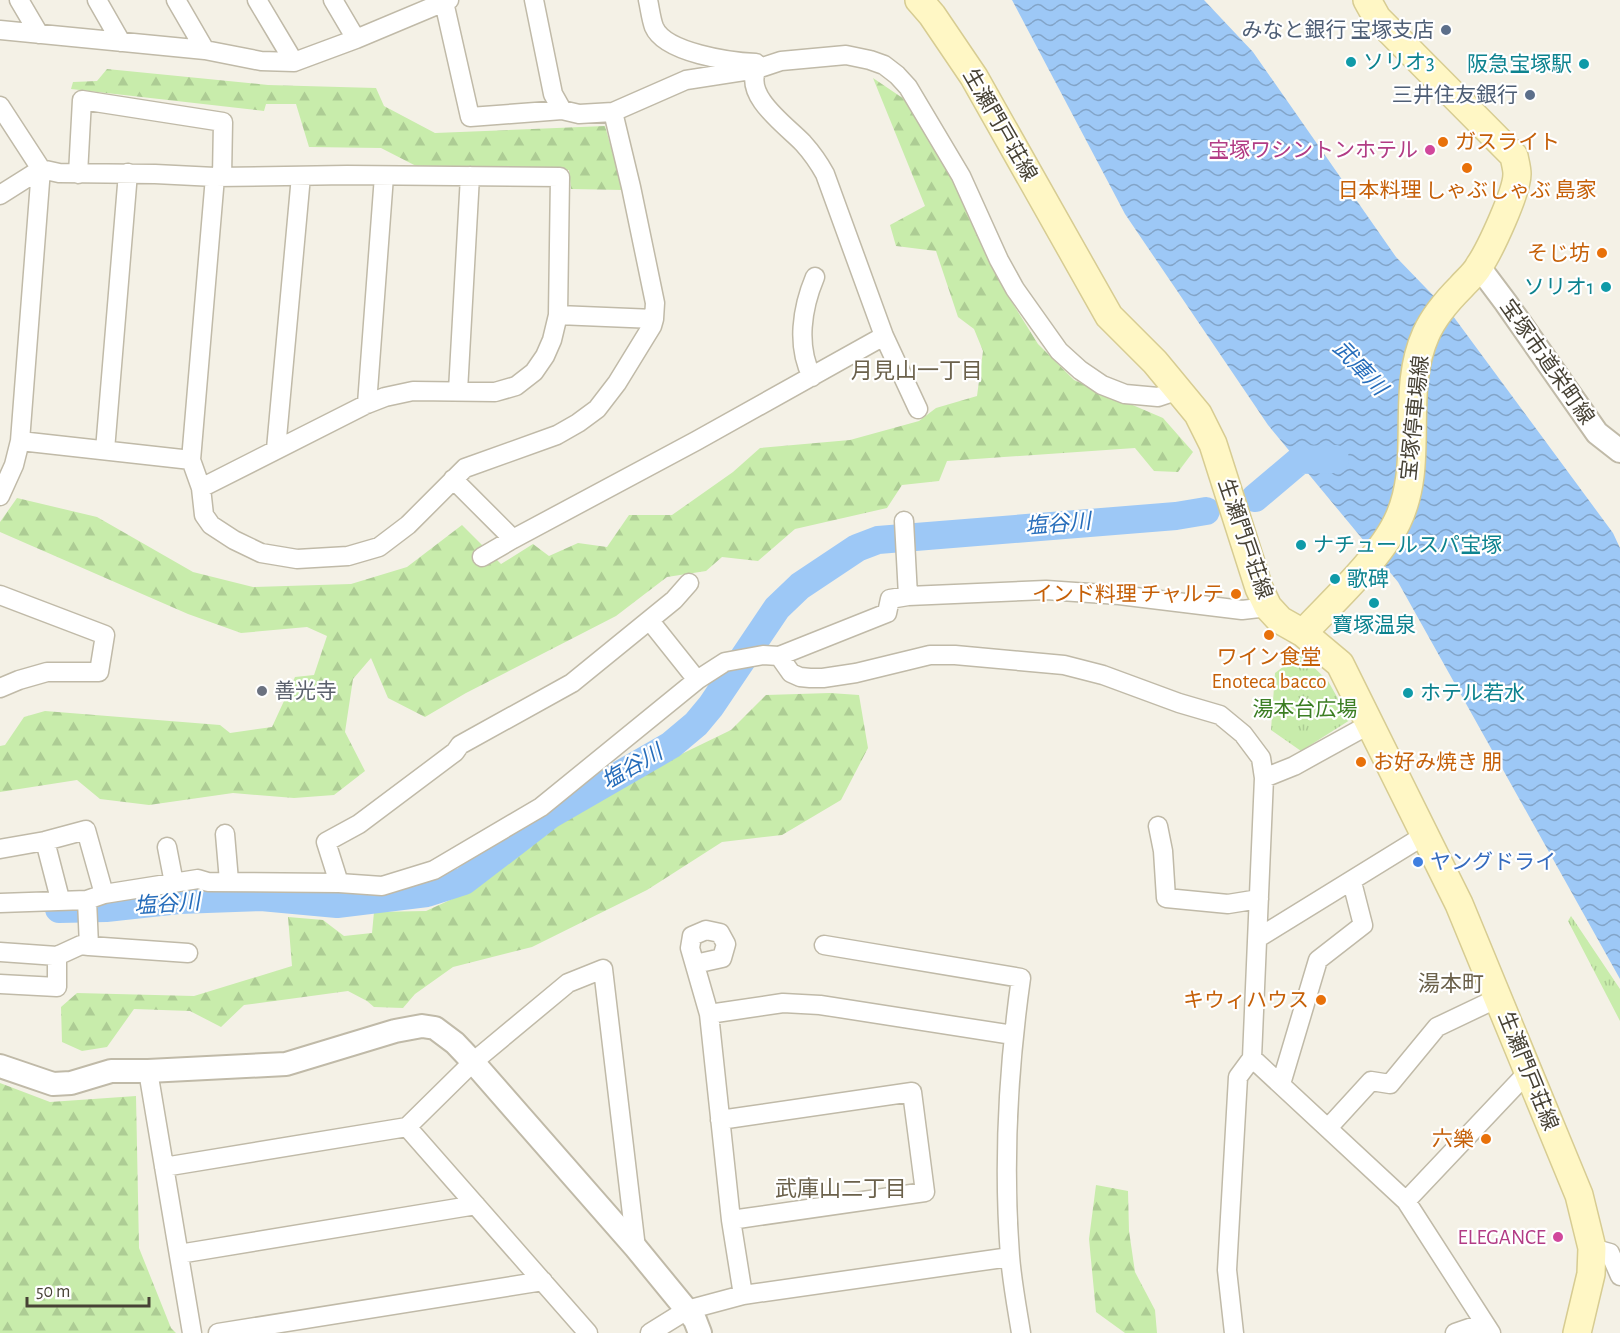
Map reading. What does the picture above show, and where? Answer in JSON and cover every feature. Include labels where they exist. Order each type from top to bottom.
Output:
[{"type":"main road","name":"生瀬門戸荘線","points":[[919,0],[974,77],[1109,316],[1155,362],[1198,414],[1213,444],[1259,588],[1268,607],[1280,620],[1303,633],[1340,664],[1425,835],[1459,904],[1579,1195],[1592,1248],[1591,1274],[1577,1333]]},
{"type":"main road","name":"宝塚停車場線","points":[[1303,633],[1384,545],[1398,521],[1412,465],[1416,365],[1426,334],[1438,312],[1473,273],[1511,199],[1517,175],[1514,156],[1377,18],[1367,0]]},
{"type":"street","points":[[19,0],[39,34]]},
{"type":"street","points":[[96,0],[121,42]]},
{"type":"street","points":[[176,0],[206,50]]},
{"type":"street","points":[[256,0],[294,62]]},
{"type":"street","points":[[333,0],[356,39]]},
{"type":"street","points":[[534,0],[553,94],[562,110]]},
{"type":"street","points":[[648,0],[655,29],[665,40],[675,46],[705,55],[763,66]]},
{"type":"street","points":[[0,30],[206,50],[261,61],[294,62],[356,39],[414,6],[446,1],[470,117],[562,110],[579,114],[613,112],[686,80],[832,56],[858,56],[884,66],[908,87],[961,176],[1015,290],[1059,351],[1080,370],[1102,385],[1125,394],[1158,397],[1179,390]]},
{"type":"street","points":[[763,66],[753,76],[754,83],[765,106],[803,143],[825,174],[884,336],[918,409]]},
{"type":"street","points":[[78,174],[82,99],[223,122],[191,460],[201,488],[204,515],[211,525],[234,540],[261,553],[297,559],[348,555],[379,547],[408,525],[465,468],[556,435],[597,409],[652,326],[655,303],[613,112]]},
{"type":"street","points":[[0,106],[40,169],[20,441],[14,465],[0,496]]},
{"type":"street","points":[[0,195],[40,169],[78,174],[128,173],[218,177],[560,177],[558,315],[552,340],[534,372],[516,386],[495,392],[413,391],[385,397],[201,488]]},
{"type":"street","points":[[105,450],[128,173]]},
{"type":"street","points":[[276,449],[301,176]]},
{"type":"street","points":[[367,404],[384,176]]},
{"type":"street","points":[[459,391],[470,176]]},
{"type":"street","name":"宝塚市道栄町線","points":[[1473,273],[1506,303],[1597,433],[1620,451]]},
{"type":"street","points":[[812,377],[806,365],[802,343],[806,298],[815,277]]},
{"type":"street","points":[[558,315],[654,319]]},
{"type":"street","points":[[482,557],[884,336]]},
{"type":"street","points":[[20,441],[191,460]]},
{"type":"street","points":[[453,479],[513,539]]},
{"type":"street","points":[[904,521],[908,596]]},
{"type":"street","points":[[339,883],[326,843],[359,824],[455,752],[460,745],[572,683],[650,621],[689,583]]},
{"type":"street","points":[[0,903],[95,897],[198,879],[208,882],[339,883],[382,886],[434,870],[542,807],[728,654],[779,656],[887,613],[890,599],[908,596],[1046,590],[1119,595],[1242,610],[1268,607]]},
{"type":"street","points":[[0,594],[105,635],[99,672],[47,672],[0,688]]},
{"type":"street","points":[[650,621],[697,680]]},
{"type":"street","points":[[779,656],[791,674],[810,678],[856,672],[930,655],[1064,664],[1220,715],[1244,734],[1262,758],[1264,778],[1252,1058],[1238,1077],[1227,1270],[1234,1333]]},
{"type":"street","points":[[1264,778],[1294,766],[1370,724]]},
{"type":"street","points":[[1158,826],[1163,851],[1166,898],[1228,904],[1259,899]]},
{"type":"street","points":[[0,849],[87,830],[95,897],[89,946]]},
{"type":"street","points":[[225,834],[229,881]]},
{"type":"street","points":[[1258,938],[1425,835]]},
{"type":"street","points":[[45,841],[60,899]]},
{"type":"street","points":[[167,848],[174,883]]},
{"type":"street","points":[[1281,1084],[1318,960],[1363,925],[1352,882]]},
{"type":"street","points":[[0,952],[57,956],[81,945],[188,953]]},
{"type":"street","points":[[824,945],[1021,978],[1013,1035],[1007,1162],[1010,1257],[1021,1333]]},
{"type":"street","points":[[0,984],[57,987],[57,956]]},
{"type":"street","points":[[694,964],[709,1014],[731,1220],[743,1295]]},
{"type":"street","points":[[164,1167],[407,1127],[473,1062],[568,983],[603,969],[636,1248]]},
{"type":"street","points":[[1328,1128],[1371,1081],[1390,1084],[1437,1027],[1498,998]]},
{"type":"street","points":[[709,1014],[783,1003],[820,1005],[1013,1035]]},
{"type":"street","points":[[0,1066],[53,1084],[71,1083],[111,1071],[286,1064],[395,1031],[422,1026],[435,1028],[455,1043],[473,1062],[636,1248],[695,1320],[700,1333]]},
{"type":"street","points":[[1252,1058],[1406,1201],[1487,1328],[1455,1333]]},
{"type":"street","points":[[148,1071],[192,1333]]},
{"type":"street","points":[[1406,1201],[1528,1072]]},
{"type":"street","points":[[720,1120],[912,1092],[925,1192],[731,1220]]},
{"type":"street","points":[[407,1127],[588,1333]]},
{"type":"street","points":[[179,1254],[476,1205]]},
{"type":"street","points":[[1592,1248],[1610,1253],[1620,1276]]},
{"type":"street","points":[[650,1333],[687,1310],[743,1295],[1010,1257]]},
{"type":"street","points":[[218,1333],[543,1281]]},
{"type":"green space","points":[[107,69],[268,85],[376,88],[384,106],[435,133],[605,126],[623,190],[571,189],[569,170],[420,168],[381,148],[309,147],[296,104],[266,104],[264,111],[71,89],[73,82],[97,81]]},
{"type":"green space","points":[[873,78],[907,101],[955,185],[1005,291],[1038,344],[1074,380],[1163,418],[1193,452],[1178,472],[1154,471],[1135,448],[947,461],[939,481],[902,485],[887,508],[795,529],[758,561],[722,557],[706,571],[667,577],[616,616],[466,693],[425,717],[388,698],[371,658],[353,679],[345,732],[365,771],[334,795],[294,798],[233,793],[149,805],[100,799],[77,780],[0,792],[0,746],[5,745],[24,717],[45,711],[220,725],[230,733],[272,727],[295,677],[314,675],[327,636],[307,627],[241,633],[188,614],[0,532],[0,522],[17,498],[97,517],[193,572],[253,587],[351,584],[407,567],[462,525],[501,564],[533,544],[549,556],[578,543],[607,547],[629,515],[672,515],[733,472],[760,448],[850,440],[919,421],[936,408],[977,396],[983,351],[974,329],[958,317],[936,251],[896,246],[890,225],[925,206]]},
{"type":"green space","name":"湯本台広場","points":[[1300,654],[1328,681],[1350,720],[1301,751],[1271,730],[1275,673]]},
{"type":"green space","points":[[830,693],[859,695],[868,748],[841,800],[782,835],[722,842],[647,890],[532,947],[453,967],[415,994],[403,1008],[374,1007],[348,991],[244,1005],[221,1027],[190,1011],[134,1009],[107,1047],[82,1051],[62,1042],[61,1007],[77,993],[194,996],[292,966],[288,917],[323,920],[344,936],[372,933],[374,912],[426,911],[474,889],[507,858],[575,810],[731,730],[766,695]]},
{"type":"green space","points":[[1571,916],[1620,989],[1620,1021],[1568,921]]},
{"type":"green space","points":[[0,1083],[50,1102],[136,1096],[139,1248],[171,1328],[176,1333],[0,1333]]},
{"type":"green space","points":[[1096,1185],[1128,1191],[1129,1231],[1135,1272],[1155,1310],[1157,1333],[1125,1333],[1096,1312],[1089,1239]]},
{"type":"water","name":"武庫川","points":[[1012,0],[1204,0],[1253,52],[1396,257],[1453,316],[1613,533],[1620,548],[1620,979],[1398,582],[1268,425],[1125,214]]},
{"type":"waterway","name":"塩谷川","points":[[1255,498],[1300,460],[1335,459]]},
{"type":"waterway","name":"塩谷川","points":[[59,909],[106,908],[179,900],[261,897],[337,904],[427,893],[464,881],[550,815],[671,745],[696,724],[711,706],[777,608],[800,586],[857,548],[878,540],[1176,516],[1206,511]]},
{"type":"place","name":"みなと銀行 宝塚支店","points":[[1446,30]]},
{"type":"place","name":"ソリオ3","points":[[1351,62]]},
{"type":"place","name":"阪急宝塚駅","points":[[1584,64]]},
{"type":"place","name":"三井住友銀行","points":[[1530,95]]},
{"type":"place","name":"ガスライト","points":[[1443,142]]},
{"type":"place","name":"宝塚ワシントンホテル","points":[[1430,150]]},
{"type":"place","name":"日本料理 しゃぶしゃぶ 島家","points":[[1467,168]]},
{"type":"place","name":"そじ坊","points":[[1602,253]]},
{"type":"place","name":"ソリオ1","points":[[1606,287]]},
{"type":"place","name":"ナチュールスパ宝塚","points":[[1301,545]]},
{"type":"place","name":"歌碑","points":[[1335,579]]},
{"type":"place","name":"インド料理 チャルテ","points":[[1236,594]]},
{"type":"place","name":"寶塚温泉","points":[[1374,603]]},
{"type":"place","name":"ワイン食堂 Enoteca bacco","points":[[1269,635]]},
{"type":"place","name":"善光寺","points":[[262,691]]},
{"type":"place","name":"ホテル若水","points":[[1408,693]]},
{"type":"place","name":"お好み焼き 朋","points":[[1361,762]]},
{"type":"place","name":"ヤングドライ","points":[[1418,862]]},
{"type":"place","name":"キウィハウス","points":[[1321,1000]]},
{"type":"place","name":"六樂","points":[[1486,1139]]},
{"type":"place","name":"ELEGANCE","points":[[1558,1237]]},
{"type":"district","name":"月見山一丁目","points":[[917,371]]},
{"type":"district","name":"湯本町","points":[[1451,984]]},
{"type":"district","name":"武庫山二丁目","points":[[841,1189]]}]
